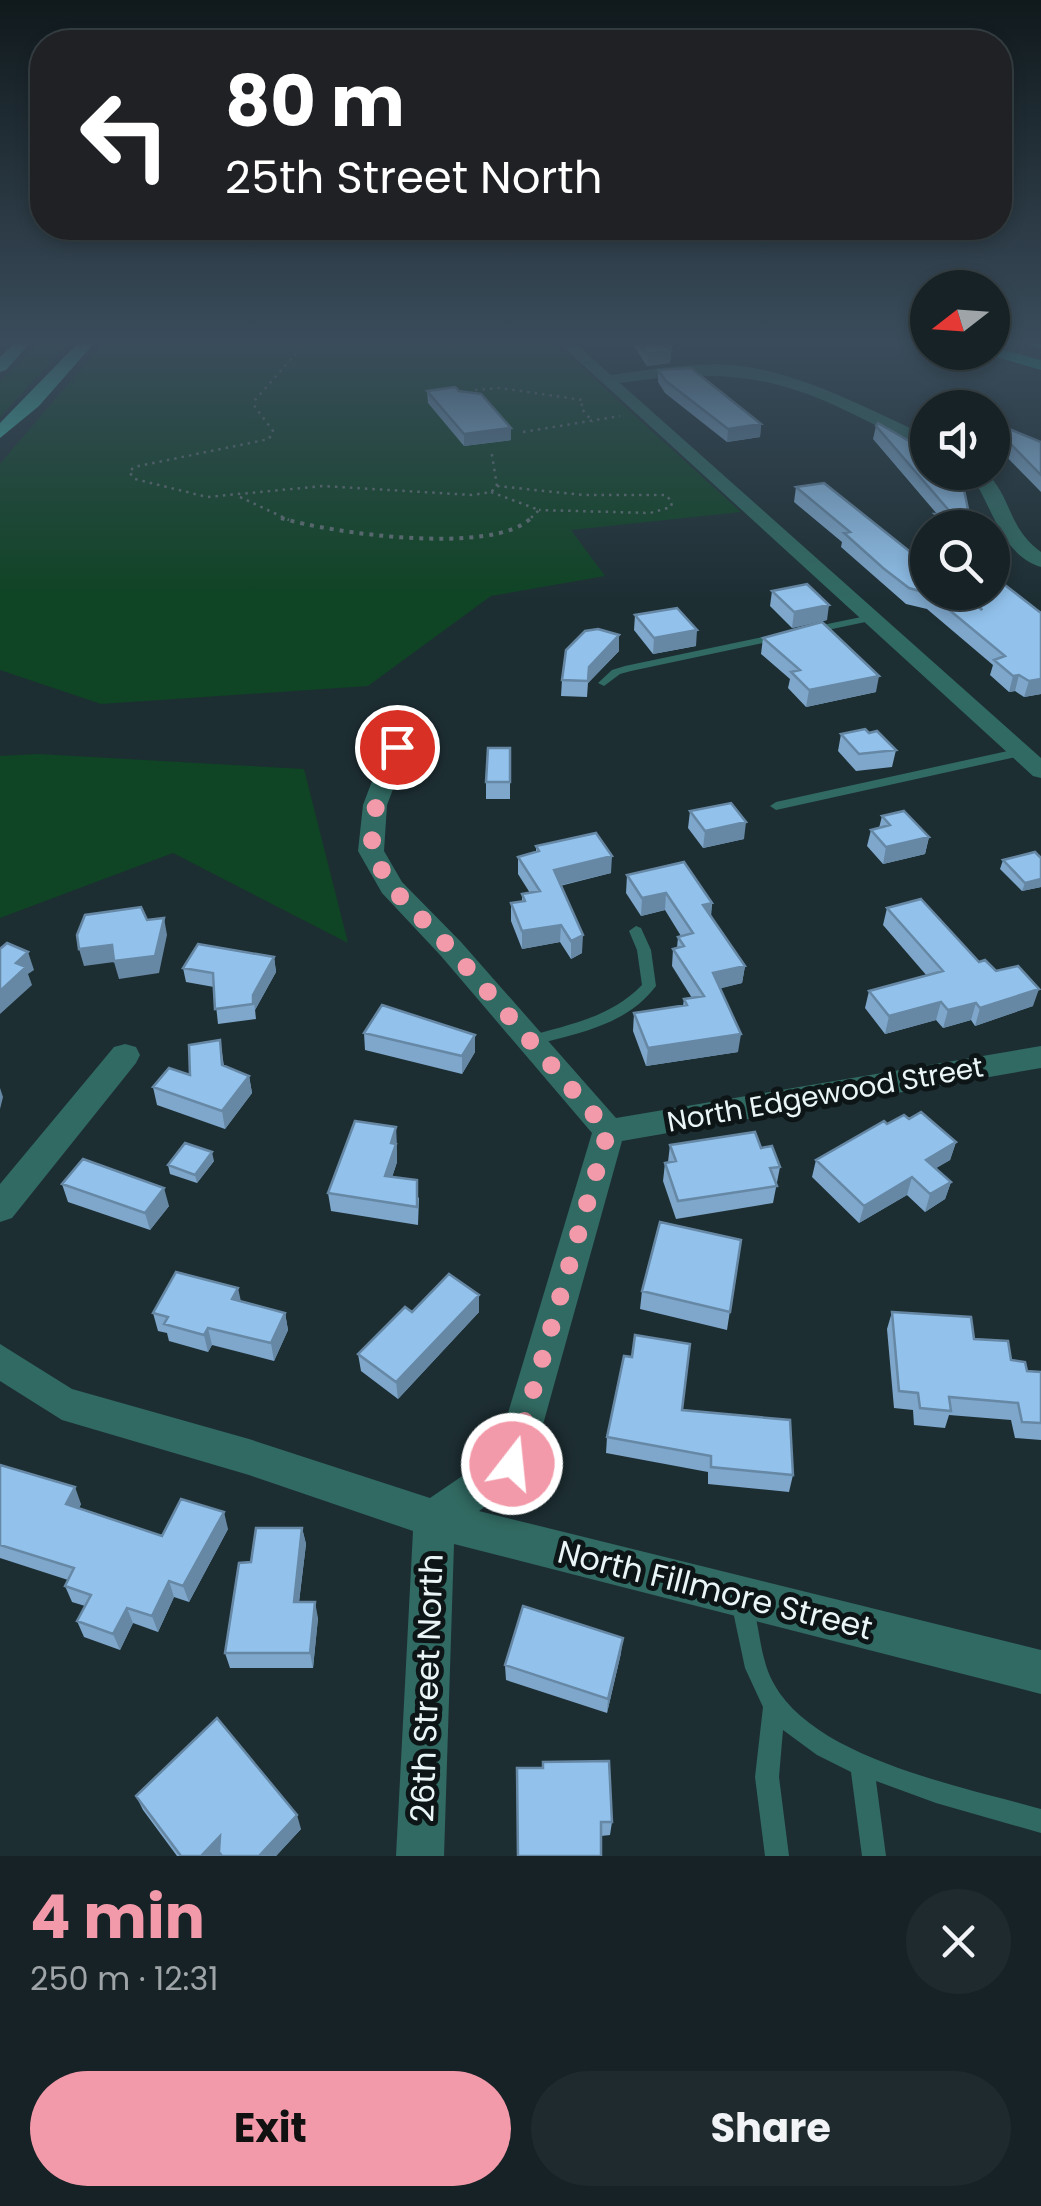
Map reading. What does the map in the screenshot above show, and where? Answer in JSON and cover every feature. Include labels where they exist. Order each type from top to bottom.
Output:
[{"type":"street","points":[[662,429],[871,618],[1025,744],[1041,770]]},
{"type":"street","points":[[991,490],[1014,541],[1041,561]]},
{"type":"street","points":[[397,747],[376,805],[371,850],[391,887],[451,949],[608,1131],[512,1464],[434,1519]]},
{"type":"street","points":[[0,1208],[125,1055]]},
{"type":"street","name":"North Edgewood Street","points":[[608,1131],[1041,1057]]},
{"type":"street","name":"North Fillmore Street","points":[[0,1360],[62,1403],[249,1457],[434,1519],[1041,1672]]},
{"type":"street","name":"26th Street North","points":[[420,1856],[434,1519]]},
{"type":"lane","points":[[604,683],[616,672],[629,668],[871,618]]},
{"type":"lane","points":[[776,806],[1025,744]]},
{"type":"lane","points":[[530,1041],[617,1014],[638,1000],[649,986],[644,950],[636,931]]},
{"type":"lane","points":[[742,1596],[751,1658],[774,1705],[808,1737],[862,1766],[1041,1821]]},
{"type":"lane","points":[[774,1705],[767,1777],[777,1856]]},
{"type":"lane","points":[[862,1766],[874,1856]]},
{"type":"path","points":[[272,429],[270,439],[144,464],[129,472],[140,482],[176,492],[238,496],[294,486],[432,496],[491,492],[539,510],[650,512],[671,507],[672,502],[666,495],[645,492],[583,495],[497,486]]},
{"type":"path","points":[[523,432],[547,429]]},
{"type":"path","points":[[490,449],[497,486]]},
{"type":"path","points":[[491,492],[497,486]]},
{"type":"path","points":[[238,496],[298,523],[386,535],[492,535],[531,522],[539,510]]},
{"type":"green space","points":[[30,429],[649,429],[741,512],[571,530],[605,576],[491,596],[368,686],[101,704],[0,670],[0,464]]},
{"type":"green space","points":[[38,754],[304,769],[348,943],[173,853],[0,918],[0,756]]},
{"type":"building","points":[[459,429],[506,429],[464,434]]},
{"type":"building","points":[[878,429],[888,429],[910,442],[910,465]]},
{"type":"building","points":[[1010,429],[1041,442],[1041,475],[1010,443]]},
{"type":"building","points":[[824,483],[910,552],[910,588],[883,568],[844,533],[850,532],[796,487]]},
{"type":"building","points":[[931,490],[964,490],[968,510],[949,510]]},
{"type":"building","points":[[807,584],[829,605],[794,612],[772,591]]},
{"type":"building","points":[[1010,589],[1041,613],[1041,679],[1029,681],[1013,676],[994,660],[1005,656],[949,610],[1010,610]]},
{"type":"building","points":[[677,608],[697,630],[654,638],[635,615]]},
{"type":"building","points":[[822,622],[879,676],[809,690],[791,672],[800,670],[763,638]]},
{"type":"building","points":[[598,629],[619,635],[589,667],[588,681],[562,680],[566,650],[585,631]]},
{"type":"building","points":[[865,729],[869,733],[877,731],[896,750],[859,754],[841,734]]},
{"type":"building","points":[[488,748],[510,748],[510,782],[486,782]]},
{"type":"building","points":[[731,803],[746,822],[705,831],[690,811]]},
{"type":"building","points":[[904,811],[929,837],[886,847],[871,830],[890,825],[882,816]]},
{"type":"building","points":[[596,833],[612,856],[554,870],[583,935],[571,941],[561,925],[522,931],[511,903],[525,901],[522,894],[540,891],[518,857],[539,851],[536,846]]},
{"type":"building","points":[[1035,852],[1041,858],[1041,879],[1025,883],[1003,860]]},
{"type":"building","points":[[684,862],[712,903],[703,905],[745,966],[713,973],[741,1034],[648,1048],[634,1013],[687,1005],[684,999],[704,996],[673,949],[684,946],[678,937],[693,933],[666,893],[642,898],[627,875]]},
{"type":"building","points":[[921,899],[979,962],[985,960],[996,971],[1018,966],[1039,989],[980,1008],[976,1003],[948,1010],[941,1002],[889,1016],[869,991],[943,971],[887,908]]},
{"type":"building","points":[[141,907],[147,920],[164,918],[155,956],[114,961],[112,945],[79,949],[77,935],[85,915]]},
{"type":"building","points":[[7,943],[28,952],[16,963],[26,967],[0,991],[0,949]]},
{"type":"building","points":[[198,944],[274,957],[253,995],[253,1004],[215,1009],[213,973],[183,968]]},
{"type":"building","points":[[382,1005],[475,1035],[462,1056],[364,1033]]},
{"type":"building","points":[[220,1040],[222,1065],[249,1076],[222,1111],[153,1087],[169,1068],[190,1075],[189,1045]]},
{"type":"building","points":[[921,1112],[956,1142],[926,1160],[951,1182],[930,1194],[912,1177],[864,1206],[816,1160],[884,1121],[887,1124],[904,1115],[909,1119]]},
{"type":"building","points":[[355,1121],[396,1127],[391,1143],[396,1144],[385,1176],[417,1180],[417,1207],[328,1193]]},
{"type":"building","points":[[755,1132],[761,1148],[772,1146],[780,1167],[770,1168],[777,1186],[678,1201],[665,1163],[676,1161],[670,1145]]},
{"type":"building","points":[[185,1143],[212,1152],[195,1175],[168,1165]]},
{"type":"building","points":[[83,1159],[164,1188],[145,1213],[62,1184]]},
{"type":"building","points":[[660,1222],[741,1240],[730,1312],[642,1291]]},
{"type":"building","points":[[176,1272],[238,1288],[232,1299],[285,1313],[271,1343],[208,1328],[204,1335],[164,1324],[168,1317],[153,1313]]},
{"type":"building","points":[[449,1274],[479,1295],[396,1382],[358,1354],[405,1307],[412,1312]]},
{"type":"building","points":[[892,1312],[971,1317],[974,1339],[1008,1341],[1011,1360],[1025,1362],[1027,1371],[1041,1372],[1041,1423],[1022,1422],[1018,1403],[949,1397],[951,1411],[920,1408],[918,1393],[899,1391]]},
{"type":"building","points":[[635,1335],[690,1344],[682,1410],[790,1420],[793,1475],[711,1467],[711,1456],[607,1437],[624,1356],[632,1357]]},
{"type":"building","points":[[0,1465],[75,1487],[66,1504],[162,1536],[181,1499],[224,1512],[183,1586],[169,1581],[152,1616],[127,1608],[113,1634],[77,1621],[91,1595],[65,1586],[74,1568],[0,1545]]},
{"type":"building","points":[[256,1528],[302,1528],[294,1602],[315,1602],[310,1653],[225,1653],[239,1563],[251,1562]]},
{"type":"building","points":[[523,1606],[623,1638],[608,1699],[505,1665]]},
{"type":"building","points":[[217,1718],[297,1815],[259,1856],[222,1856],[220,1836],[201,1856],[181,1856],[136,1796]]},
{"type":"building","points":[[609,1761],[612,1822],[601,1822],[601,1856],[518,1856],[517,1768],[543,1768],[543,1762]]},
{"type":"route","points":[[397,747],[376,805],[371,850],[391,887],[451,949],[608,1131],[512,1464]]}]
